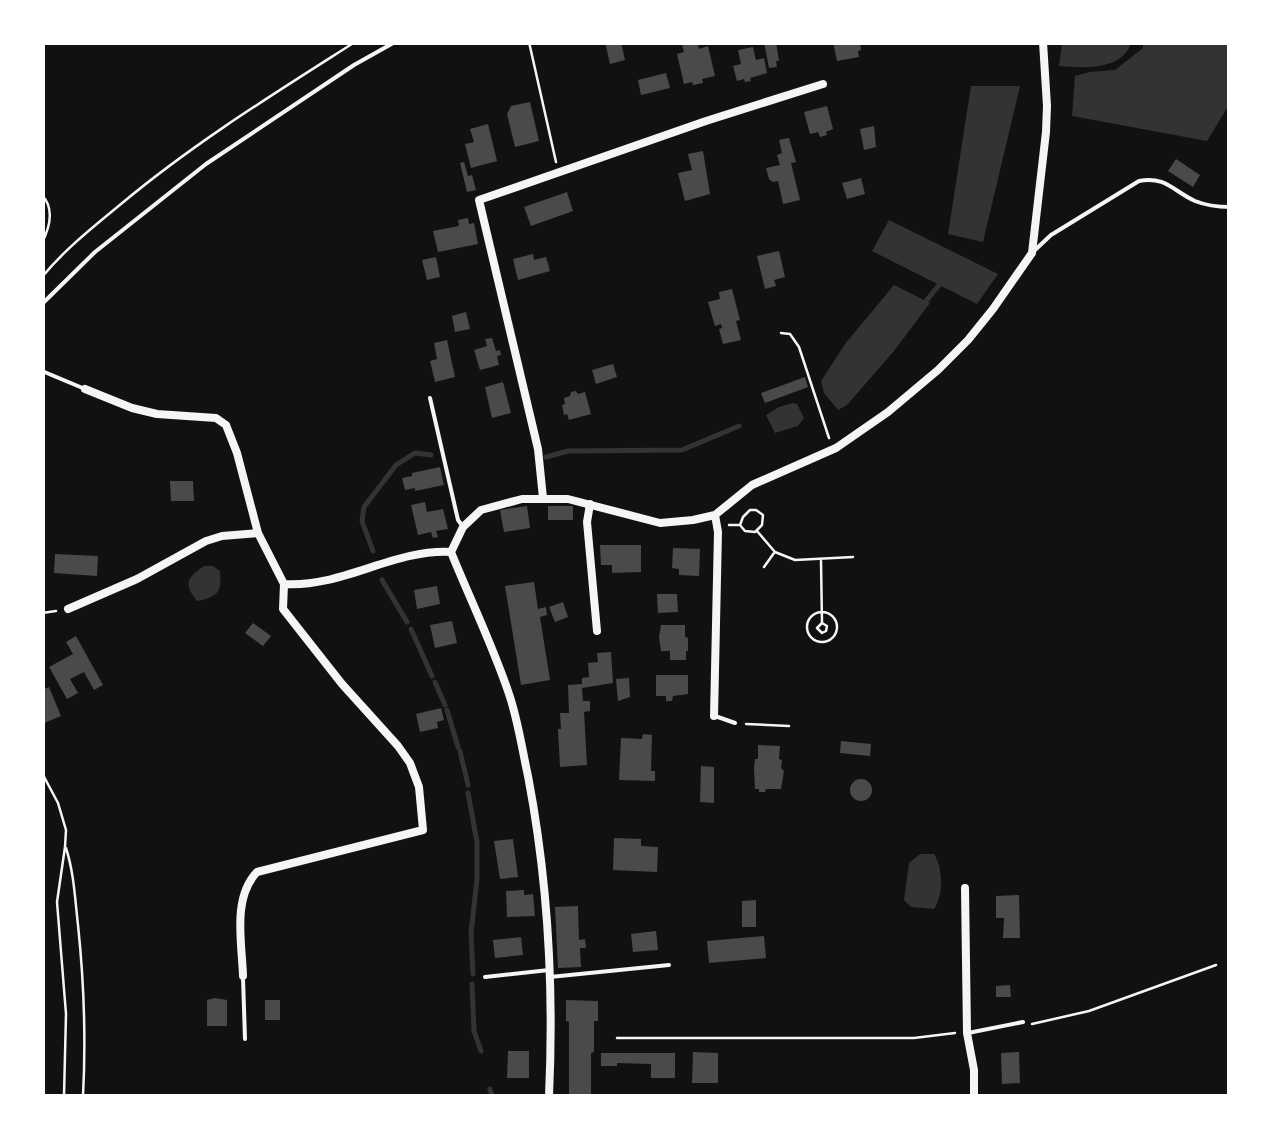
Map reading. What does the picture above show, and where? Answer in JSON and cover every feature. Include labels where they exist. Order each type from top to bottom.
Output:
[{"type":"street","points":[[450,552],[464,527],[481,510],[510,502],[568,499],[660,523],[715,514],[752,485],[832,450],[888,412],[938,370],[994,309],[1032,253],[1046,132],[1044,42]]},
{"type":"street","points":[[543,498],[538,448],[479,200],[823,84]]},
{"type":"street","points":[[85,390],[132,408],[157,414],[216,418],[226,426],[258,533],[284,584],[283,609],[342,684],[398,746],[419,787],[423,830],[256,872],[242,895],[244,976]]},
{"type":"street","points":[[590,504],[597,631]]},
{"type":"street","points":[[714,716],[718,532],[715,514]]},
{"type":"street","points":[[68,610],[137,579],[206,541],[258,533]]},
{"type":"street","points":[[284,584],[322,582],[414,555],[450,552]]},
{"type":"street","points":[[450,552],[508,691],[539,834],[549,974],[549,1096]]},
{"type":"street","points":[[965,888],[967,1033],[974,1096]]},
{"type":"lane","points":[[42,304],[95,252],[206,164],[394,42]]},
{"type":"lane","points":[[1032,253],[1051,235],[1140,181],[1153,178],[1197,202],[1230,207]]},
{"type":"lane","points":[[42,371],[85,390]]},
{"type":"lane","points":[[430,398],[458,520],[464,527]]},
{"type":"lane","points":[[714,716],[734,723]]},
{"type":"lane","points":[[486,978],[669,965]]},
{"type":"lane","points":[[244,976],[245,1039]]},
{"type":"lane","points":[[967,1033],[1022,1022]]},
{"type":"path","points":[[42,277],[86,232],[158,173],[241,114],[355,42]]},
{"type":"path","points":[[529,42],[558,173]]},
{"type":"path","points":[[42,195],[50,210],[50,224],[42,242]]},
{"type":"path","points":[[781,333],[790,334],[799,347],[832,450]]},
{"type":"path","points":[[750,510],[764,516],[757,531],[750,532],[740,525],[750,510]]},
{"type":"path","points":[[757,531],[775,552],[796,560],[853,557]]},
{"type":"path","points":[[764,567],[775,552]]},
{"type":"path","points":[[821,560],[822,622],[817,628],[822,632],[822,642]]},
{"type":"path","points":[[42,614],[68,610]]},
{"type":"path","points":[[822,612],[832,617],[837,628],[832,639],[822,642],[813,640],[807,630],[808,620],[822,612]]},
{"type":"path","points":[[734,723],[790,726]]},
{"type":"path","points":[[42,773],[66,830],[57,902],[66,1014],[64,1096]]},
{"type":"path","points":[[66,847],[72,868],[80,952],[86,1054],[83,1096]]},
{"type":"path","points":[[1022,1022],[1033,1024],[1089,1011],[1216,965]]},
{"type":"path","points":[[617,1038],[914,1038],[967,1033]]},
{"type":"shaded area","points":[[1131,42],[1126,52],[1111,63],[1079,67],[1059,66],[1062,43]]},
{"type":"shaded area","points":[[1143,43],[1229,43],[1229,105],[1207,141],[1072,116],[1075,76],[1115,70],[1143,48]]},
{"type":"shaded area","points":[[971,86],[1020,86],[983,242],[948,234]]},
{"type":"shaded area","points":[[889,220],[998,274],[977,304],[872,251]]},
{"type":"shaded area","points":[[894,285],[930,303],[894,351],[847,405],[838,410],[824,393],[821,381],[845,344]]},
{"type":"shaded area","points":[[793,403],[804,418],[798,426],[775,433],[766,415]]},
{"type":"shaded area","points":[[204,566],[220,571],[220,584],[210,598],[197,601],[189,581]]},
{"type":"shaded area","points":[[920,854],[934,854],[939,867],[941,889],[934,909],[911,907],[904,900],[909,863]]},
{"type":"building","points":[[605,42],[621,42],[625,60],[610,64]]},
{"type":"building","points":[[697,42],[699,49],[708,46],[715,76],[702,79],[703,83],[684,84],[677,54],[684,52],[682,45]]},
{"type":"building","points":[[764,42],[776,42],[777,67],[769,68]]},
{"type":"building","points":[[833,42],[860,42],[859,57],[837,61]]},
{"type":"building","points":[[753,47],[756,60],[764,58],[767,73],[750,78],[751,81],[737,81],[733,66],[741,64],[738,50]]},
{"type":"building","points":[[666,73],[670,88],[641,95],[638,80]]},
{"type":"building","points":[[530,102],[539,141],[515,147],[507,114],[511,106]]},
{"type":"building","points":[[827,106],[833,129],[820,137],[818,132],[810,134],[804,112]]},
{"type":"building","points":[[488,124],[497,161],[471,168],[465,144],[474,142],[470,129]]},
{"type":"building","points":[[874,126],[876,147],[864,150],[860,129]]},
{"type":"building","points":[[789,138],[800,200],[783,204],[778,181],[769,179],[766,168],[780,165],[779,140]]},
{"type":"building","points":[[703,151],[710,194],[685,201],[678,173],[692,170],[688,154]]},
{"type":"building","points":[[1176,159],[1200,175],[1193,187],[1168,171]]},
{"type":"building","points":[[464,162],[476,190],[467,192],[460,163]]},
{"type":"building","points":[[861,178],[865,194],[847,199],[842,183]]},
{"type":"building","points":[[567,192],[573,211],[531,226],[524,207]]},
{"type":"building","points":[[468,218],[469,224],[474,223],[478,244],[438,252],[433,231],[459,226],[458,220]]},
{"type":"building","points":[[779,251],[785,277],[774,280],[776,286],[765,289],[757,256]]},
{"type":"building","points":[[533,254],[534,260],[546,257],[550,271],[518,280],[513,259]]},
{"type":"building","points":[[436,257],[440,277],[427,280],[422,260]]},
{"type":"building","points":[[732,289],[741,340],[723,344],[721,324],[715,326],[708,302],[720,299],[719,292]]},
{"type":"building","points":[[466,312],[470,329],[455,332],[452,316]]},
{"type":"building","points":[[492,338],[496,351],[500,350],[499,365],[480,370],[474,350],[487,346],[485,339]]},
{"type":"building","points":[[447,340],[455,377],[435,382],[430,361],[437,359],[434,343]]},
{"type":"building","points":[[613,364],[617,377],[596,384],[592,370]]},
{"type":"building","points":[[805,377],[808,387],[765,403],[761,393]]},
{"type":"building","points":[[503,382],[511,413],[492,418],[485,387]]},
{"type":"building","points":[[576,391],[585,392],[591,414],[569,420],[562,405],[564,398]]},
{"type":"building","points":[[440,467],[444,485],[405,490],[402,478]]},
{"type":"building","points":[[170,481],[193,481],[194,501],[171,501]]},
{"type":"building","points":[[425,502],[427,512],[443,509],[448,529],[436,531],[438,537],[433,538],[431,532],[418,535],[411,505]]},
{"type":"building","points":[[527,506],[530,528],[504,532],[500,510]]},
{"type":"building","points":[[548,506],[573,506],[573,520],[548,520]]},
{"type":"building","points":[[600,545],[641,545],[641,572],[612,573],[612,565],[601,565]]},
{"type":"building","points":[[673,548],[700,549],[699,576],[679,575],[679,569],[672,568]]},
{"type":"building","points":[[55,554],[98,556],[97,576],[54,573]]},
{"type":"building","points":[[534,582],[538,609],[546,607],[547,615],[540,617],[550,680],[521,685],[505,586]]},
{"type":"building","points":[[437,586],[440,604],[417,609],[414,590]]},
{"type":"building","points":[[657,594],[677,594],[678,612],[658,613]]},
{"type":"building","points":[[563,602],[568,617],[555,622],[549,607]]},
{"type":"building","points":[[452,621],[457,643],[435,648],[430,625]]},
{"type":"building","points":[[253,623],[271,636],[263,646],[245,633]]},
{"type":"building","points":[[661,625],[685,625],[686,660],[670,660],[670,651],[661,651]]},
{"type":"building","points":[[76,636],[103,685],[94,690],[84,672],[70,679],[78,693],[67,699],[49,667],[73,654],[66,642]]},
{"type":"building","points":[[611,652],[613,683],[582,688],[583,701],[590,701],[590,711],[584,712],[587,765],[560,767],[558,729],[560,713],[569,713],[568,685],[582,684],[582,678],[589,677],[588,663],[598,662],[597,653]]},
{"type":"building","points":[[656,675],[688,675],[688,694],[673,696],[672,701],[656,696]]},
{"type":"building","points":[[629,678],[630,697],[618,701],[616,679]]},
{"type":"building","points":[[49,687],[61,716],[42,724],[42,690]]},
{"type":"building","points":[[441,708],[444,720],[437,722],[438,728],[420,732],[416,714]]},
{"type":"building","points":[[643,734],[652,735],[651,771],[655,771],[655,781],[619,780],[621,738],[642,739]]},
{"type":"building","points":[[841,741],[871,744],[870,756],[840,753]]},
{"type":"building","points":[[758,745],[780,746],[779,759],[784,771],[781,789],[755,789]]},
{"type":"building","points":[[701,766],[714,767],[714,803],[700,802]]},
{"type":"building","points":[[861,779],[869,782],[869,798],[861,801],[853,798],[850,790],[853,782]]},
{"type":"building","points":[[614,838],[641,839],[641,846],[658,847],[657,872],[613,870]]},
{"type":"building","points":[[513,839],[518,877],[500,879],[494,841]]},
{"type":"building","points":[[524,890],[524,895],[533,894],[535,916],[507,917],[506,891]]},
{"type":"building","points":[[1019,895],[1020,938],[1003,938],[1004,918],[996,918],[996,896]]},
{"type":"building","points":[[756,900],[756,927],[742,927],[742,901]]},
{"type":"building","points":[[578,906],[579,940],[585,939],[586,948],[580,948],[581,967],[558,968],[555,907]]},
{"type":"building","points":[[656,931],[658,950],[633,952],[631,934]]},
{"type":"building","points":[[764,936],[766,958],[709,963],[707,941]]},
{"type":"building","points":[[521,937],[523,955],[495,958],[493,940]]},
{"type":"building","points":[[1010,985],[1011,997],[996,997],[996,986]]},
{"type":"building","points":[[207,1000],[227,1000],[227,1026],[207,1026]]},
{"type":"building","points":[[265,1000],[280,1000],[280,1020],[265,1020]]},
{"type":"building","points":[[566,1000],[598,1001],[591,1053],[591,1094],[569,1094]]},
{"type":"building","points":[[508,1051],[529,1051],[529,1078],[507,1078]]},
{"type":"building","points":[[693,1052],[718,1053],[718,1083],[692,1083]]},
{"type":"building","points":[[1019,1052],[1020,1083],[1002,1084],[1001,1053]]},
{"type":"building","points":[[601,1053],[675,1053],[675,1078],[651,1078],[651,1064],[601,1066]]},
{"type":"waterway","points":[[926,301],[939,285]]},
{"type":"waterway","points":[[546,457],[568,451],[682,450],[739,426]]},
{"type":"waterway","points":[[373,551],[362,521],[364,507],[396,465],[415,453],[431,455]]},
{"type":"waterway","points":[[382,580],[407,622]]},
{"type":"waterway","points":[[411,629],[432,676]]},
{"type":"waterway","points":[[435,682],[445,705]]},
{"type":"waterway","points":[[447,710],[458,747]]},
{"type":"waterway","points":[[460,751],[468,785]]},
{"type":"waterway","points":[[468,793],[477,842],[471,933],[473,974]]},
{"type":"waterway","points":[[472,984],[474,1031],[481,1051]]},
{"type":"waterway","points":[[490,1089],[492,1096]]}]
